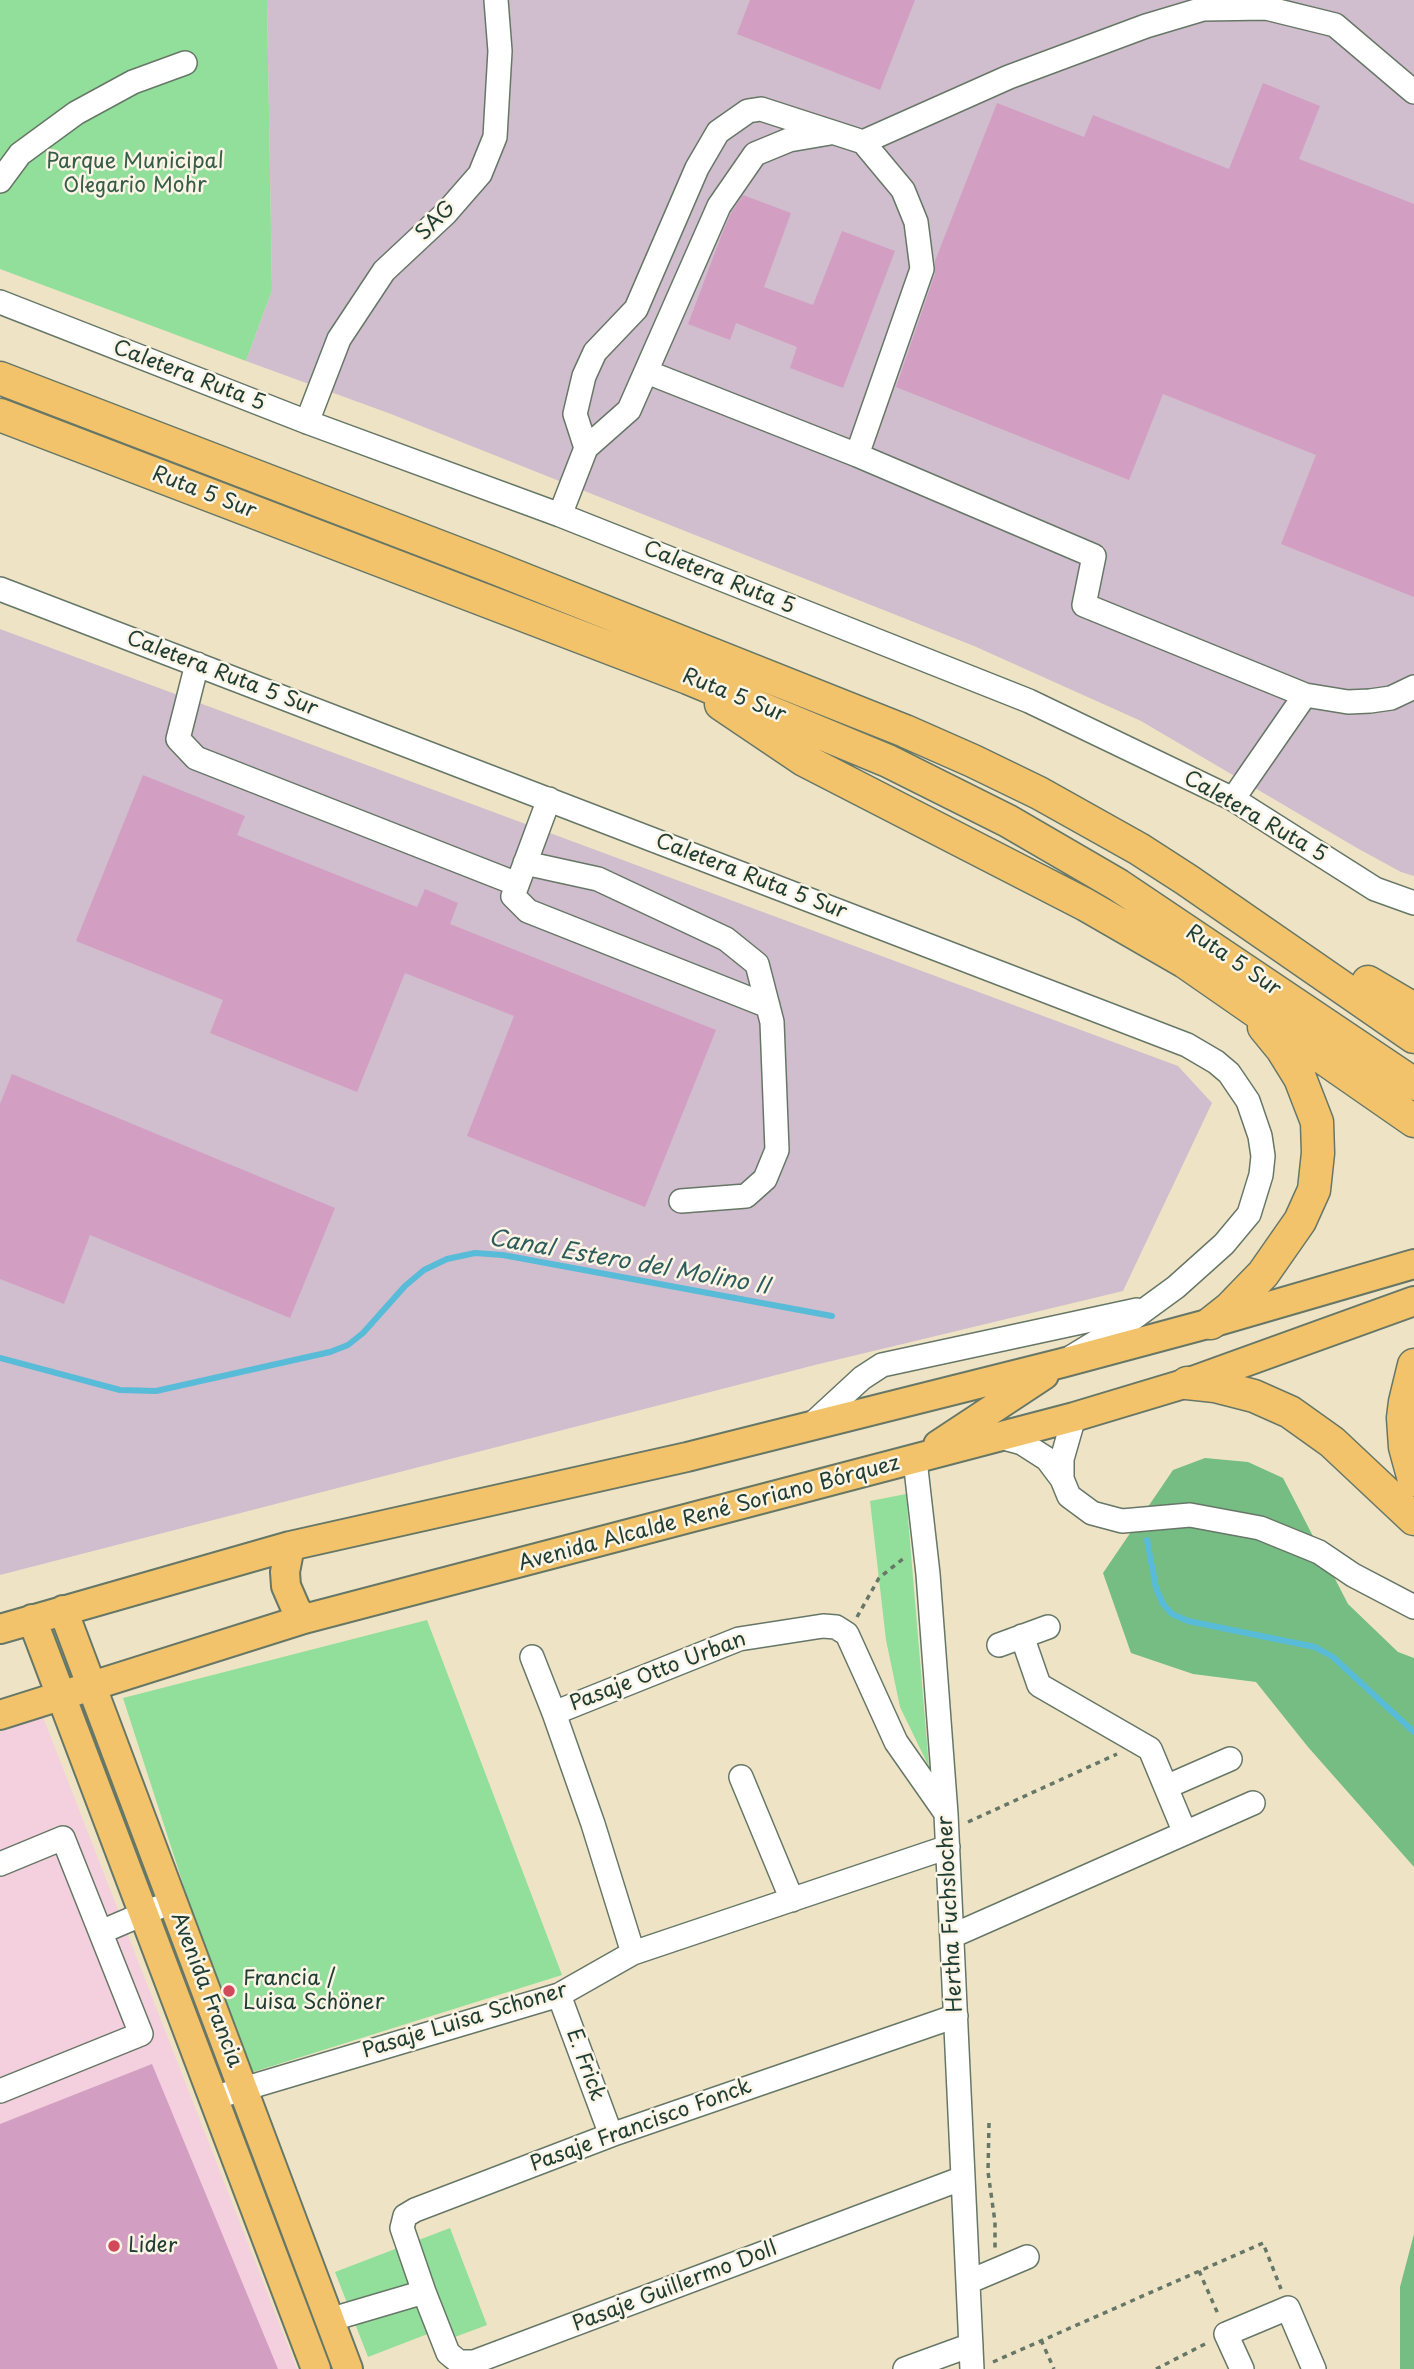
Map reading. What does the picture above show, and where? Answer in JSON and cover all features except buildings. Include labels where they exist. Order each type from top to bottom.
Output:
[{"type":"highway","name":"Ruta 5 Sur","points":[[0,378],[477,561],[905,731],[1039,793],[1187,880],[1414,1037]]},
{"type":"highway","name":"Ruta 5 Sur","points":[[0,415],[688,678],[888,761],[1052,846],[1171,919],[1414,1084]]},
{"type":"highway","points":[[688,678],[744,722],[804,760],[1086,905],[1185,962],[1414,1121]]},
{"type":"highway","points":[[1187,880],[1408,1003]]},
{"type":"highway","points":[[1211,1322],[1248,1292],[1290,1239],[1314,1190],[1318,1153],[1317,1122],[1300,1078],[1282,1049],[1241,1000]]},
{"type":"highway","points":[[1414,1365],[1404,1418],[1405,1447],[1414,1480]]},
{"type":"highway","points":[[1187,1383],[1215,1386],[1254,1396],[1290,1412],[1332,1442],[1414,1519]]},
{"type":"main road","points":[[0,1629],[290,1546],[687,1457],[1062,1363],[1414,1264]]},
{"type":"main road","name":"Avenida Alcalde René Soriano Bórquez","points":[[0,1715],[304,1619],[1074,1417],[1187,1383],[1414,1301]]},
{"type":"main road","points":[[915,1460],[1062,1363]]},
{"type":"main road","points":[[290,1546],[286,1559],[286,1586],[296,1609],[304,1619]]},
{"type":"main road","name":"Avenida Francia","points":[[63,1610],[348,2369]]},
{"type":"main road","name":"Avenida Francia","points":[[32,1619],[311,2357]]},
{"type":"street","name":"SAG","points":[[307,422],[339,339],[384,271],[446,213],[480,174],[495,137],[500,51],[496,0]]},
{"type":"street","points":[[863,142],[1009,77],[1146,26],[1203,9],[1266,8],[1335,25],[1414,92]]},
{"type":"street","points":[[0,181],[20,155],[76,113],[132,82],[185,63]]},
{"type":"street","points":[[586,448],[575,414],[584,376],[595,352],[636,309],[697,168],[718,132],[748,111],[761,109],[863,142],[903,190],[916,222],[922,270],[856,455]]},
{"type":"street","points":[[560,515],[586,448],[629,410],[719,206],[755,154],[789,140],[836,132]]},
{"type":"street","name":"Caletera Ruta 5","points":[[0,302],[307,422],[560,515],[1029,701],[1234,799],[1376,889],[1414,903]]},
{"type":"street","points":[[647,372],[856,455],[1094,556],[1084,605],[1305,695],[1348,702],[1370,701],[1391,698],[1414,687]]},
{"type":"street","name":"Caletera Ruta 5 Sur","points":[[0,589],[1187,1045],[1216,1062],[1240,1087],[1255,1116],[1263,1156],[1257,1195],[1249,1214],[1224,1244],[1184,1280],[1150,1307],[1062,1363]]},
{"type":"street","points":[[197,664],[178,740],[196,758],[521,874],[598,879],[726,939],[757,964],[772,1022],[777,1150],[765,1180],[746,1196],[681,1201]]},
{"type":"street","points":[[1234,799],[1305,695]]},
{"type":"street","points":[[549,799],[513,895],[528,911],[768,1006]]},
{"type":"street","name":"Caletera Ruta 5 Sur","points":[[810,1426],[862,1378],[882,1365],[1150,1307]]},
{"type":"street","points":[[1062,1479],[1062,1460],[1074,1417]]},
{"type":"street","points":[[1000,1437],[1022,1443],[1047,1459],[1062,1479],[1069,1496],[1079,1505],[1107,1519],[1122,1521],[1190,1515],[1237,1522],[1280,1535],[1318,1552],[1353,1575],[1414,1607]]},
{"type":"street","name":"Hertha Fuchslocher","points":[[915,1460],[947,1831],[972,2369]]},
{"type":"street","name":"Pasaje Otto Urban","points":[[554,1713],[738,1639],[823,1626],[836,1627],[848,1634]]},
{"type":"street","points":[[999,1644],[1048,1627]]},
{"type":"street","points":[[848,1634],[897,1742],[947,1831]]},
{"type":"street","points":[[1022,1636],[1039,1685],[1150,1749],[1185,1833]]},
{"type":"street","points":[[532,1657],[593,1824],[633,1953]]},
{"type":"street","points":[[1166,1787],[1230,1759]]},
{"type":"street","points":[[741,1777],[792,1900]]},
{"type":"street","points":[[952,1936],[1253,1803]]},
{"type":"street","name":"Pasaje Luisa Schoner","points":[[213,2098],[559,1995],[633,1953],[792,1900],[947,1831]]},
{"type":"street","points":[[0,1864],[63,1838],[141,2034],[0,2091]]},
{"type":"street","points":[[101,1932],[172,1901]]},
{"type":"street","name":"E. Frick","points":[[559,1995],[611,2135]]},
{"type":"street","name":"Pasaje Francisco Fonck","points":[[424,2292],[402,2228],[409,2212],[611,2135],[956,2016]]},
{"type":"street","name":"Pasaje Guillermo Doll","points":[[424,2292],[448,2353],[460,2362],[474,2362],[963,2178]]},
{"type":"street","points":[[968,2283],[1027,2257]]},
{"type":"street","points":[[293,2308],[329,2317],[424,2292]]},
{"type":"street","points":[[1242,2369],[1226,2334],[1288,2308],[1314,2369]]},
{"type":"street","points":[[311,2357],[329,2317]]},
{"type":"street","points":[[905,2369],[971,2344]]},
{"type":"path","points":[[848,1634],[879,1578],[924,1543]]},
{"type":"path","points":[[947,1831],[1141,1744]]},
{"type":"path","points":[[989,2123],[988,2172],[995,2222],[994,2271]]},
{"type":"path","points":[[1007,2356],[1263,2242],[1288,2308]]},
{"type":"path","points":[[1156,2369],[1226,2334],[1199,2271]]},
{"type":"path","points":[[1041,2340],[1054,2369]]},
{"type":"shaded area","points":[[267,0],[1414,0],[1414,876],[1401,872],[1357,848],[1141,721],[974,646],[391,414],[246,361],[272,290]]},
{"type":"shaded area","points":[[0,629],[1178,1066],[1212,1103],[1123,1291],[815,1365],[0,1575]]},
{"type":"shaded area","points":[[43,1717],[297,2369],[0,2369],[0,1732]]},
{"type":"green space","name":"Parque Municipal Olegario Mohr","points":[[0,0],[267,0],[272,290],[246,361],[0,269]]},
{"type":"green space","points":[[1205,1458],[1248,1462],[1283,1478],[1348,1604],[1398,1652],[1414,1658],[1414,1867],[1308,1747],[1256,1682],[1193,1674],[1131,1653],[1103,1573],[1173,1470]]},
{"type":"green space","points":[[906,1494],[929,1767],[900,1707],[886,1640],[870,1501]]},
{"type":"green space","points":[[427,1620],[562,1975],[250,2073],[196,1924],[123,1698]]},
{"type":"green space","points":[[450,2228],[487,2325],[455,2337],[438,2330],[368,2357],[335,2272]]},
{"type":"green space","points":[[1414,2234],[1414,2369],[1400,2369],[1400,2287]]},
{"type":"waterway","name":"Canal Estero del Molino II","points":[[0,1358],[120,1390],[156,1391],[330,1352],[348,1345],[424,1270],[447,1259],[475,1253],[503,1255],[832,1316]]},
{"type":"waterway","name":"Canal Estero del Molino II","points":[[1147,1540],[1156,1588],[1163,1604],[1172,1614],[1188,1621],[1315,1647],[1333,1657],[1414,1732]]},
{"type":"place","name":"Francia / Luisa Schöner","points":[[229,1991]]},
{"type":"place","name":"Lider","points":[[114,2246]]}]
